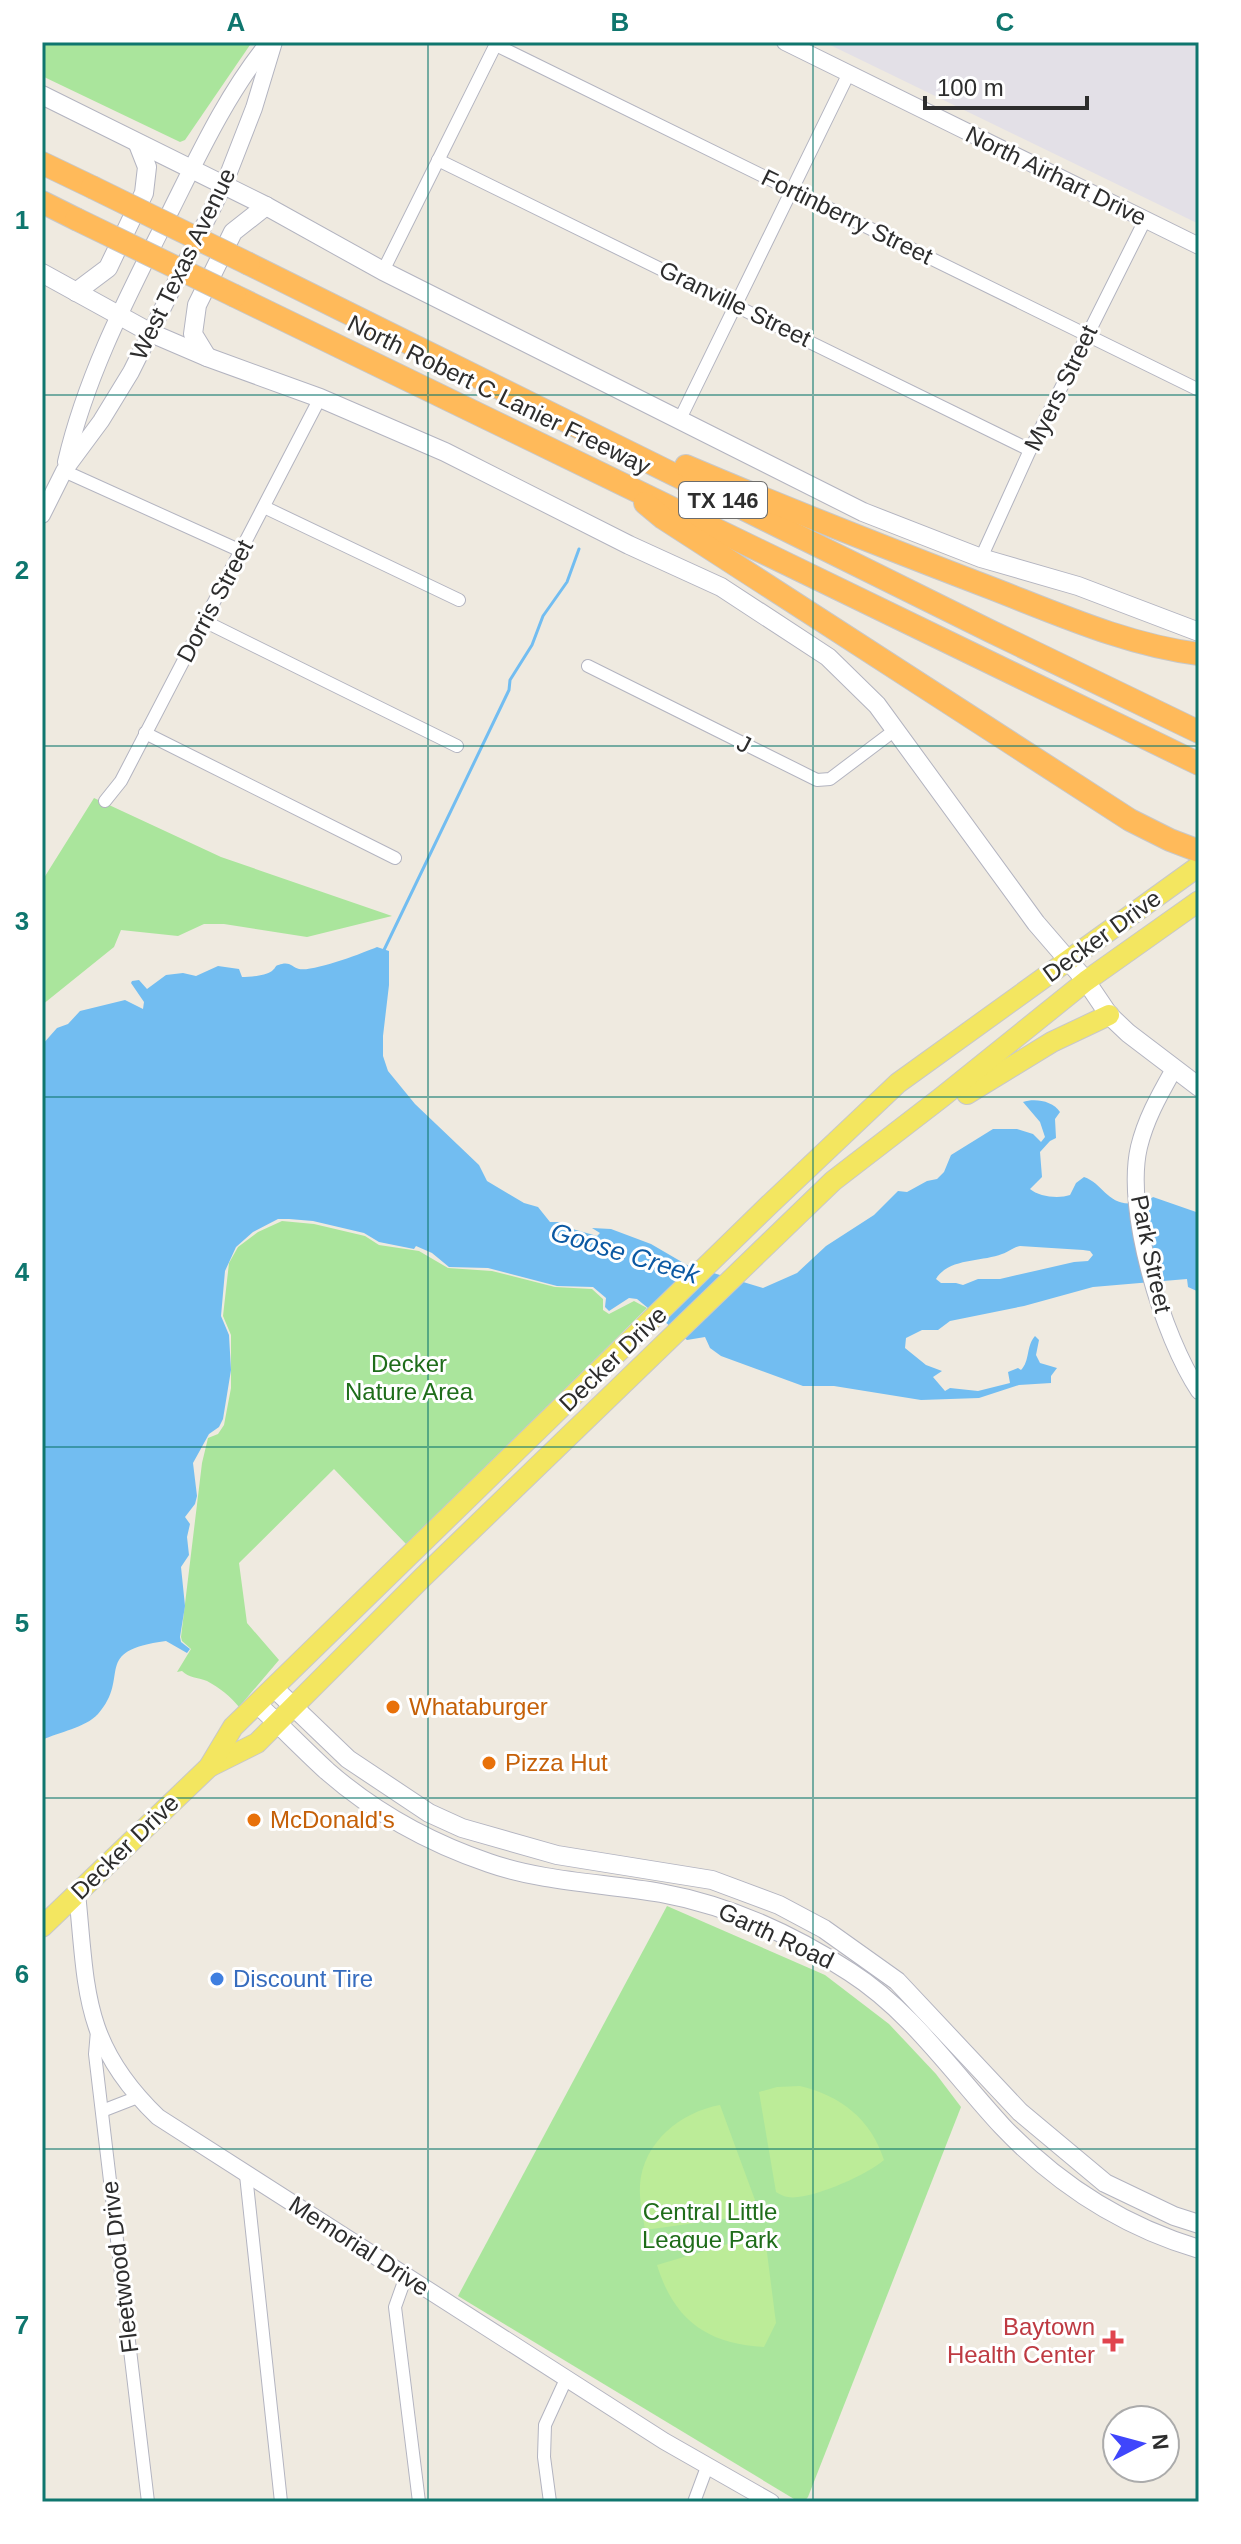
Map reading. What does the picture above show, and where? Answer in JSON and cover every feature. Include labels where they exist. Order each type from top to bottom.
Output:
[{"type":"highway","name":"North Robert C Lanier Freeway","points":[[43,163],[1199,732]]},
{"type":"highway","name":"North Robert C Lanier Freeway","points":[[42,202],[1199,764]]},
{"type":"highway","points":[[577,425],[614,433],[779,505],[1092,627],[1161,647],[1199,654]]},
{"type":"highway","points":[[625,486],[663,518],[1130,820],[1199,851]]},
{"type":"main road","points":[[42,95],[266,206],[383,271],[863,512],[981,558],[1078,586],[1199,632]]},
{"type":"main road","points":[[76,292],[108,268],[144,193],[147,167],[138,144]]},
{"type":"main road","points":[[207,357],[193,334],[197,305],[233,232],[266,206]]},
{"type":"main road","points":[[42,273],[151,333],[320,398],[445,452],[629,545],[721,587],[828,657],[877,705],[1036,923],[1086,981],[1109,1015],[1199,1087]]},
{"type":"main road","name":"Decker Drive","points":[[42,1927],[209,1767],[233,1727],[898,1083],[1199,866]]},
{"type":"main road","name":"Decker Drive","points":[[209,1767],[257,1743],[412,1587],[833,1181],[1086,981],[1199,901]]},
{"type":"main road","points":[[833,1181],[895,1146],[986,1080],[1052,1042],[1109,1015]]},
{"type":"main road","name":"Garth Road","points":[[274,1688],[348,1759],[429,1813],[462,1828],[557,1855],[712,1880],[789,1910],[824,1929],[897,1981],[1020,2112],[1105,2183],[1174,2216],[1199,2224]]},
{"type":"main road","name":"Garth Road","points":[[257,1704],[329,1772],[392,1819],[465,1855],[521,1872],[663,1893],[704,1903],[759,1923],[851,1973],[907,2020],[1030,2155],[1058,2178],[1098,2206],[1157,2235],[1199,2249]]},
{"type":"main road","points":[[521,1872],[527,1847]]},
{"type":"main road","points":[[663,1893],[666,1871]]},
{"type":"main road","points":[[776,1932],[789,1910]]},
{"type":"main road","points":[[907,2020],[923,2007]]},
{"type":"main road","points":[[1098,2206],[1105,2183]]},
{"type":"street","name":"West Texas Avenue","points":[[64,471],[93,373],[118,315],[246,70],[271,42]]},
{"type":"street","name":"West Texas Avenue","points":[[42,515],[64,471],[101,421],[151,333],[224,185],[254,108],[271,42]]},
{"type":"street","name":"North Airhart Drive","points":[[785,42],[1199,246]]},
{"type":"street","points":[[383,271],[496,44]]},
{"type":"street","name":"Fortinberry Street","points":[[496,44],[1199,390]]},
{"type":"street","points":[[679,421],[849,73]]},
{"type":"street","name":"Granville Street","points":[[438,160],[1030,450]]},
{"type":"street","name":"Myers Street","points":[[981,558],[1030,450],[1145,220]]},
{"type":"street","name":"Dorris Street","points":[[105,801],[121,781],[320,398]]},
{"type":"street","points":[[64,471],[241,551]]},
{"type":"street","points":[[264,507],[459,600]]},
{"type":"street","points":[[204,621],[457,746]]},
{"type":"street","name":"J","points":[[588,666],[817,780],[830,779],[895,730]]},
{"type":"street","points":[[145,733],[395,858]]},
{"type":"street","name":"Park Street","points":[[1174,1069],[1145,1126],[1139,1148],[1136,1183],[1138,1214],[1159,1305],[1183,1366],[1199,1391]]},
{"type":"street","points":[[415,1832],[429,1813]]},
{"type":"street","name":"Memorial Drive","points":[[77,1893],[86,1980],[97,2031],[111,2061],[138,2097],[158,2117],[493,2333],[707,2467],[771,2502]]},
{"type":"street","name":"Fleetwood Drive","points":[[97,2031],[95,2054],[148,2502]]},
{"type":"street","points":[[102,2111],[138,2097]]},
{"type":"street","points":[[246,2175],[281,2502]]},
{"type":"street","points":[[406,2276],[395,2307],[419,2502]]},
{"type":"street","points":[[550,2502],[544,2457],[545,2425],[567,2377]]},
{"type":"street","points":[[694,2502],[707,2467]]},
{"type":"shaded area","points":[[824,42],[1199,42],[1199,224]]},
{"type":"green space","points":[[42,42],[252,42],[185,140],[180,142],[42,76]]},
{"type":"green space","points":[[94,798],[221,857],[392,916],[307,937],[224,924],[204,924],[178,936],[121,930],[114,947],[42,1005],[42,881]]},
{"type":"green space","name":"Decker Nature Area","points":[[282,1221],[314,1224],[365,1236],[379,1245],[419,1251],[448,1268],[492,1271],[555,1287],[592,1289],[603,1299],[603,1310],[609,1314],[634,1301],[647,1308],[407,1545],[334,1469],[239,1563],[247,1623],[279,1660],[239,1707],[207,1681],[177,1672],[191,1649],[181,1637],[202,1463],[208,1438],[218,1434],[224,1425],[231,1388],[231,1335],[223,1316],[229,1263],[238,1247],[258,1232]]},
{"type":"green space","name":"Central Little League Park","points":[[667,1906],[825,1975],[889,2024],[936,2074],[961,2107],[804,2502],[799,2502],[458,2296]]},
{"type":"green space","points":[[800,2086],[829,2096],[852,2111],[871,2133],[884,2160],[853,2179],[824,2191],[798,2197],[776,2192],[759,2092]]},
{"type":"green space","points":[[720,2105],[755,2200],[744,2216],[645,2230],[640,2185],[648,2155],[678,2122],[691,2114]]},
{"type":"green space","points":[[751,2237],[766,2245],[776,2323],[764,2347],[726,2341],[696,2326],[673,2301],[657,2265]]},
{"type":"water","name":"Goose Creek","points":[[377,947],[389,951],[383,1036],[383,1056],[388,1071],[415,1104],[479,1165],[487,1181],[524,1203],[538,1207],[550,1222],[562,1222],[569,1228],[597,1236],[600,1233],[592,1228],[611,1229],[651,1244],[687,1265],[763,1288],[797,1273],[826,1246],[874,1215],[898,1191],[907,1192],[937,1179],[944,1172],[951,1155],[993,1129],[1017,1129],[1033,1134],[1041,1142],[1045,1137],[1040,1122],[1023,1102],[1038,1101],[1053,1105],[1060,1112],[1055,1119],[1056,1138],[1040,1152],[1042,1177],[1030,1189],[1055,1197],[1070,1195],[1076,1183],[1084,1177],[1118,1202],[1147,1201],[1153,1197],[1199,1213],[1199,1292],[1188,1287],[1187,1279],[1093,1287],[1024,1306],[950,1321],[938,1330],[922,1330],[906,1338],[905,1348],[926,1365],[942,1371],[933,1377],[945,1391],[950,1388],[978,1391],[1010,1383],[1008,1372],[1018,1368],[1021,1370],[1024,1366],[1035,1336],[1039,1340],[1036,1355],[1040,1363],[1057,1368],[1051,1376],[1051,1383],[1019,1385],[979,1398],[921,1400],[834,1386],[803,1386],[721,1356],[710,1348],[705,1337],[687,1340],[637,1299],[629,1298],[609,1311],[605,1307],[606,1298],[593,1287],[557,1286],[488,1268],[449,1267],[432,1253],[416,1246],[414,1249],[379,1242],[364,1233],[313,1221],[278,1219],[253,1232],[236,1247],[225,1271],[221,1316],[229,1335],[231,1370],[223,1419],[219,1427],[209,1434],[193,1463],[197,1496],[185,1517],[190,1524],[187,1537],[189,1555],[181,1567],[185,1606],[180,1637],[181,1642],[190,1649],[187,1653],[166,1641],[128,1651],[120,1658],[108,1700],[98,1714],[79,1726],[42,1740],[42,1045],[57,1028],[68,1024],[80,1011],[125,1000],[143,1009],[144,1002],[132,981],[139,980],[147,989],[166,975],[183,973],[196,976],[218,966],[239,969],[242,977],[269,973],[282,964],[299,969],[315,968]],"holes":[[[1020,1246],[1090,1251],[1093,1255],[1088,1261],[1000,1279],[978,1279],[963,1285],[941,1283],[936,1279],[949,1267],[994,1257]]]},
{"type":"waterway","points":[[384,950],[509,690],[510,680],[532,645],[543,616],[567,582],[579,549]]},
{"type":"place","name":"Whataburger","points":[[393,1707]]},
{"type":"place","name":"Pizza Hut","points":[[489,1763]]},
{"type":"place","name":"McDonald's","points":[[254,1820]]},
{"type":"place","name":"Discount Tire","points":[[217,1979]]},
{"type":"place","name":"Baytown Health Center","points":[[1113,2341]]}]
